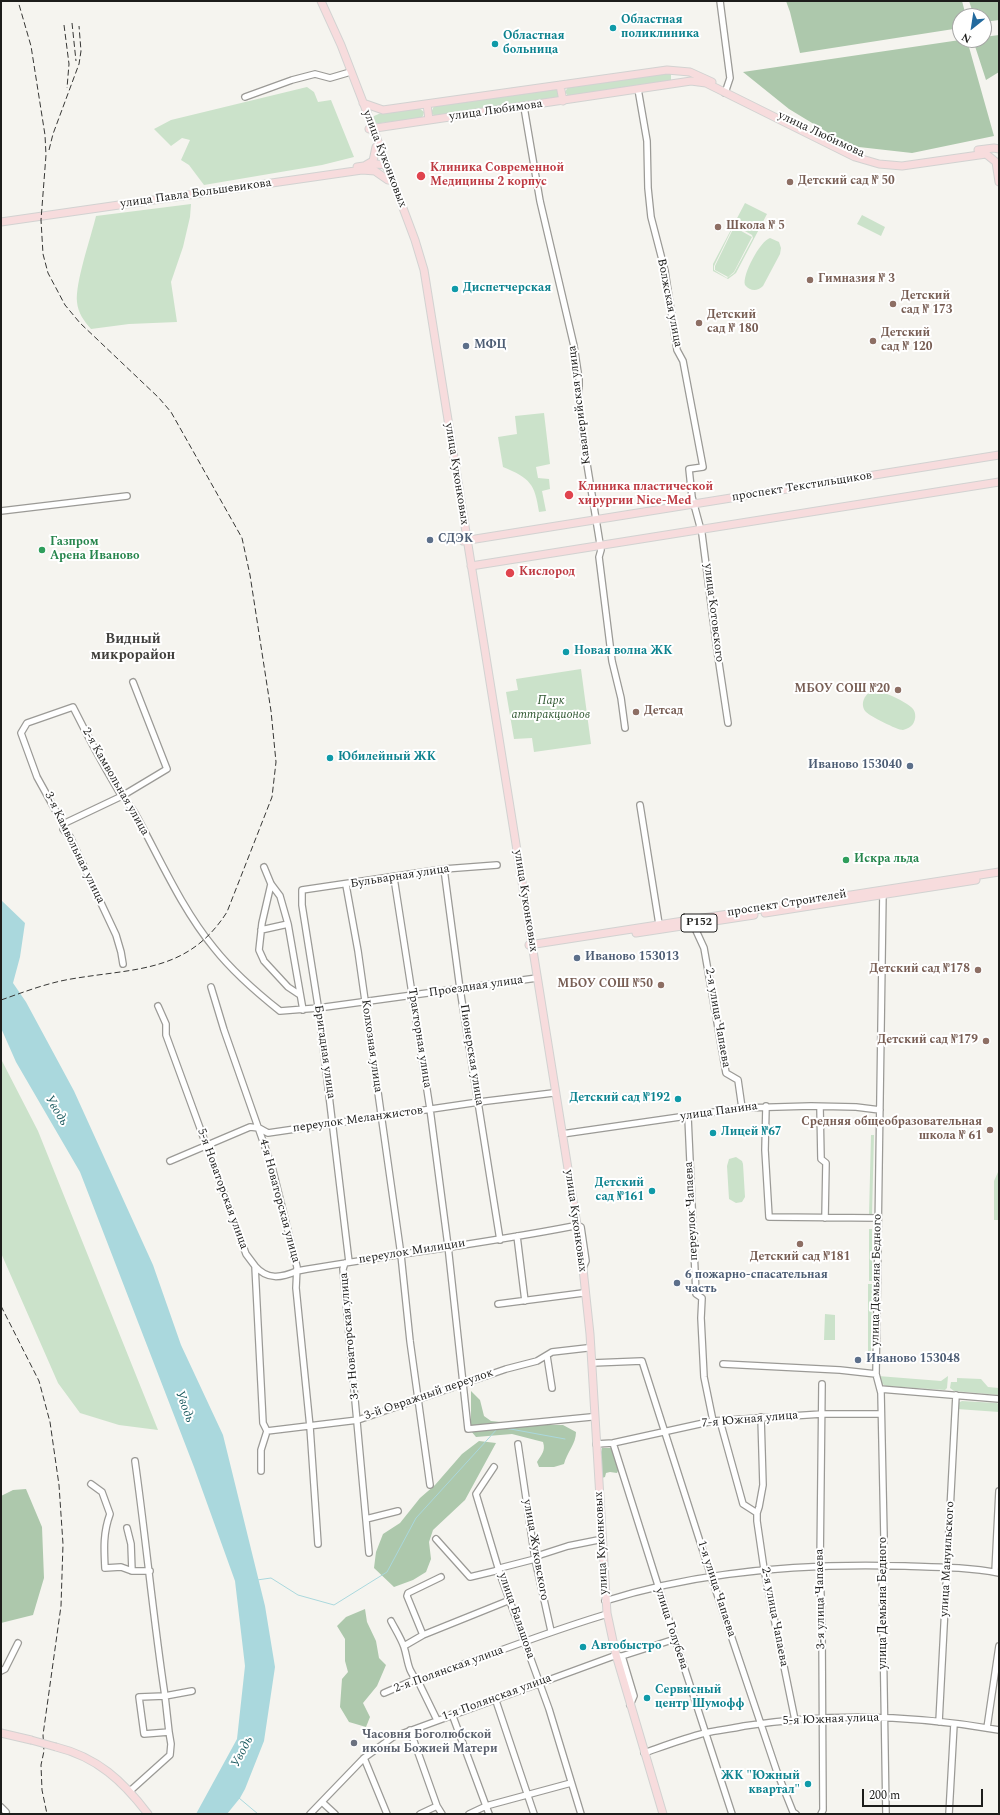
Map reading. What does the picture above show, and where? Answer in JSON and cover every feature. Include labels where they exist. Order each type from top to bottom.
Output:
[{"type":"main road","name":"улица Куконковых","points":[[320,1],[347,73],[371,128]]},
{"type":"main road","name":"улица Куконковых","points":[[320,1],[341,45],[363,103],[420,271],[531,947],[560,1134]]},
{"type":"main road","name":"улица Любимова","points":[[363,103],[383,110],[560,84],[674,70],[699,75],[725,91],[855,157],[879,164],[902,166],[986,154],[994,159],[997,165],[999,182]]},
{"type":"main road","points":[[674,70],[677,83]]},
{"type":"main road","name":"улица Любимова","points":[[371,128],[691,81],[706,83],[725,91],[856,154],[880,161],[904,162],[987,149],[999,149]]},
{"type":"main road","points":[[560,84],[563,101]]},
{"type":"main road","points":[[427,104],[429,120]]},
{"type":"main road","points":[[363,168],[373,160],[378,147],[379,133],[384,126]]},
{"type":"main road","name":"улица Куконковых","points":[[384,166],[412,234],[424,270],[464,541]]},
{"type":"main road","points":[[363,168],[384,166]]},
{"type":"main road","name":"улица Павла Большевикова","points":[[1,222],[363,168]]},
{"type":"main road","name":"улица Павла Большевикова","points":[[1,217],[363,168],[375,171],[388,180]]},
{"type":"main road","name":"проспект Текстильщиков","points":[[464,541],[999,455]]},
{"type":"main road","points":[[470,563],[482,563],[600,545],[999,482]]},
{"type":"main road","name":"улица Куконковых","points":[[466,551],[470,563],[509,812]]},
{"type":"main road","name":"проспект Строителей","points":[[983,877],[999,872]]},
{"type":"main road","name":"проспект Строителей","points":[[531,947],[972,878],[999,876]]},
{"type":"main road","name":"улица Куконковых","points":[[536,978],[553,1093],[583,1268],[592,1363],[606,1601],[617,1655],[630,1705],[643,1754],[662,1814]]},
{"type":"main road","name":"улица Куконковых","points":[[575,1226],[588,1348],[598,1540],[604,1615],[617,1655],[643,1754]]},
{"type":"main road","points":[[1,1733],[71,1751],[93,1761],[113,1775],[130,1791],[148,1814]]},
{"type":"street","points":[[720,1],[730,78],[725,91]]},
{"type":"street","points":[[245,97],[292,80],[315,74],[330,78],[347,73]]},
{"type":"street","name":"Волжская улица","points":[[638,89],[647,141],[648,188],[651,217],[665,270],[677,350],[683,361],[703,468],[689,469],[694,504]]},
{"type":"street","name":"Кавалерийская улица","points":[[524,106],[540,201],[574,346],[579,379],[586,458],[601,550],[599,557],[612,661],[621,698],[625,728]]},
{"type":"street","points":[[1,511],[127,496]]},
{"type":"street","name":"улица Котовского","points":[[694,504],[702,534],[716,650],[728,723]]},
{"type":"street","points":[[63,824],[122,796],[167,769],[133,682]]},
{"type":"street","name":"2-я Камвольная улица","points":[[21,733],[27,723],[73,707],[97,756],[122,796],[137,816],[155,852],[207,938]]},
{"type":"street","name":"3-я Камвольная улица","points":[[21,733],[37,777],[70,837],[112,925],[119,945],[123,964]]},
{"type":"street","points":[[640,805],[659,926]]},
{"type":"street","name":"Бульварная улица","points":[[302,890],[394,878],[444,869],[497,865]]},
{"type":"street","points":[[264,867],[271,884],[280,896],[288,924],[303,1010]]},
{"type":"street","name":"Пионерская улица","points":[[444,869],[460,989],[500,1240]]},
{"type":"street","name":"Тракторная улица","points":[[394,878],[430,1109],[448,1246],[468,1429],[592,1417]]},
{"type":"street","points":[[271,884],[261,930],[260,950],[264,961],[288,987],[300,995]]},
{"type":"street","name":"Колхозная улица","points":[[346,885],[358,951],[364,1002],[401,1255],[410,1341],[430,1485]]},
{"type":"street","name":"Бригадная улица","points":[[302,890],[302,905],[318,1008],[333,1123],[347,1262]]},
{"type":"street","name":"улица Демьяна Бедного","points":[[883,892],[876,1374],[880,1391],[884,1515],[882,1565],[886,1814]]},
{"type":"street","name":"2-я улица Чапаева","points":[[693,921],[704,948],[726,1073],[738,1080],[742,1108]]},
{"type":"street","points":[[261,930],[288,924]]},
{"type":"street","name":"Проездная улица","points":[[207,938],[213,947],[241,978],[280,1012],[413,996],[536,978]]},
{"type":"street","name":"4-я Новаторская улица","points":[[210,987],[272,1167],[286,1217],[297,1271],[296,1288],[310,1427],[318,1544]]},
{"type":"street","name":"5-я Новаторская улица","points":[[158,1006],[166,1024],[166,1035],[246,1254],[255,1266],[263,1423],[267,1431]]},
{"type":"street","name":"переулок Меланжистов","points":[[170,1161],[250,1127],[258,1128],[268,1133],[479,1102],[553,1093]]},
{"type":"street","points":[[766,1106],[765,1150],[769,1217],[878,1218]]},
{"type":"street","name":"улица Панина","points":[[560,1134],[688,1117],[742,1108],[766,1106],[856,1107],[880,1110]]},
{"type":"street","points":[[820,1107],[821,1159],[826,1163],[825,1218]]},
{"type":"street","name":"переулок Чапаева","points":[[688,1117],[696,1294],[702,1298],[701,1318],[704,1378],[713,1421]]},
{"type":"street","name":"переулок Милиции","points":[[255,1266],[262,1274],[269,1277],[347,1262],[401,1255],[448,1246],[500,1240],[575,1226]]},
{"type":"street","points":[[517,1236],[525,1301]]},
{"type":"street","name":"3-я Новаторская улица","points":[[347,1262],[343,1269],[358,1420],[357,1438],[369,1553]]},
{"type":"street","points":[[498,1304],[583,1293]]},
{"type":"street","name":"3-й Овражный переулок","points":[[267,1431],[358,1420],[547,1356],[552,1352],[588,1348]]},
{"type":"street","points":[[547,1356],[552,1388]]},
{"type":"street","name":"1-я улица Чапаева","points":[[592,1363],[642,1361],[711,1576],[777,1772],[793,1812],[796,1814]]},
{"type":"street","points":[[723,1364],[840,1370],[876,1374]]},
{"type":"street","name":"3-я улица Чапаева","points":[[821,1814],[823,1810],[820,1566],[822,1384]]},
{"type":"street","points":[[880,1391],[999,1399]]},
{"type":"street","points":[[956,1397],[999,1402]]},
{"type":"street","name":"улица Мануильского","points":[[939,1722],[956,1397]]},
{"type":"street","name":"7-я Южная улица","points":[[596,1444],[613,1443],[713,1421],[822,1414],[881,1414]]},
{"type":"street","name":"2-я улица Чапаева","points":[[761,1417],[763,1485],[760,1507],[757,1513],[764,1569],[795,1720]]},
{"type":"street","points":[[720,1421],[743,1504],[757,1513]]},
{"type":"street","points":[[261,1471],[261,1450],[267,1431]]},
{"type":"street","name":"улица Голубева","points":[[613,1443],[674,1639],[732,1814]]},
{"type":"street","name":"улица Жуковского","points":[[518,1444],[535,1560],[551,1631]]},
{"type":"street","points":[[130,1791],[170,1756],[172,1744],[169,1732],[154,1618],[150,1571],[135,1460]]},
{"type":"street","name":"улица Балашова","points":[[494,1467],[476,1494],[510,1600],[539,1682],[581,1814]]},
{"type":"street","points":[[91,1484],[102,1492],[110,1514],[103,1542],[105,1568],[121,1567],[132,1571],[150,1571]]},
{"type":"street","points":[[606,1601],[711,1576],[764,1569],[882,1565],[948,1568],[997,1573],[999,1491]]},
{"type":"street","points":[[366,1519],[398,1511]]},
{"type":"street","points":[[127,1528],[131,1544],[132,1571]]},
{"type":"street","points":[[436,1539],[470,1578],[495,1571],[500,1568],[535,1560],[540,1555],[568,1546],[598,1540]]},
{"type":"street","points":[[423,1635],[407,1596],[408,1593],[441,1577]]},
{"type":"street","points":[[404,1646],[423,1635],[510,1600]]},
{"type":"street","name":"2-я Полянская улица","points":[[384,1693],[412,1681],[418,1681],[551,1631],[604,1615]]},
{"type":"street","points":[[391,1621],[404,1646],[407,1662],[413,1676],[418,1681],[437,1720]]},
{"type":"street","name":"1-я Полянская улица","points":[[310,1814],[364,1758],[387,1740],[539,1682],[617,1655],[674,1639]]},
{"type":"street","points":[[1,1671],[5,1669],[18,1643]]},
{"type":"street","points":[[987,1728],[999,1646]]},
{"type":"street","points":[[169,1732],[144,1734],[139,1697],[165,1696],[192,1691]]},
{"type":"street","points":[[495,1698],[534,1814]]},
{"type":"street","points":[[452,1714],[489,1814]]},
{"type":"street","name":"5-я Южная улица","points":[[643,1754],[705,1733],[761,1724],[823,1718],[885,1718],[939,1722],[999,1730]]},
{"type":"street","points":[[949,1814],[954,1724]]},
{"type":"street","points":[[410,1730],[437,1806],[442,1814]]},
{"type":"street","points":[[364,1758],[387,1814]]},
{"type":"street","points":[[469,1814],[486,1806],[571,1783]]},
{"type":"street","points":[[322,1802],[335,1814]]},
{"type":"street","points":[[420,1814],[437,1806]]},
{"type":"street","points":[[1,1808],[6,1812]]},
{"type":"green space","points":[[786,1],[962,1],[964,8],[952,8],[952,29],[800,53]]},
{"type":"green space","points":[[969,1],[999,1],[999,20],[992,21],[992,8],[971,8]]},
{"type":"green space","points":[[999,35],[999,72],[986,80],[976,48],[992,48],[992,36]]},
{"type":"green space","points":[[952,41],[952,48],[969,48],[994,136],[912,153],[850,146],[789,109],[743,72]]},
{"type":"green space","points":[[668,72],[671,74],[671,81],[568,96],[565,92],[568,87]]},
{"type":"green space","points":[[307,87],[314,92],[318,102],[331,100],[354,157],[322,165],[204,185],[189,165],[181,160],[190,140],[182,138],[171,146],[154,129],[171,120]]},
{"type":"green space","points":[[556,89],[560,95],[556,99],[435,116],[431,113],[434,106]]},
{"type":"green space","points":[[419,108],[424,112],[421,118],[376,123],[373,118],[381,113]]},
{"type":"green space","points":[[745,203],[767,214],[736,273],[728,279],[713,271],[713,264]],"holes":[[[736,226],[752,235],[753,238],[734,273],[727,278],[714,270],[714,266],[733,227]]]},
{"type":"green space","points":[[191,204],[190,217],[183,247],[171,282],[177,322],[129,324],[91,329],[80,313],[77,302],[77,294],[78,284],[96,216]]},
{"type":"green space","points":[[862,215],[885,227],[881,236],[857,224]]},
{"type":"green space","points":[[734,227],[752,237],[734,272],[728,277],[715,270],[715,266]]},
{"type":"green space","points":[[770,238],[779,242],[781,248],[780,254],[763,286],[756,290],[751,290],[745,285],[746,274],[761,245]]},
{"type":"green space","points":[[544,413],[550,464],[536,467],[538,478],[549,479],[550,489],[542,491],[546,511],[539,512],[533,488],[530,483],[519,475],[503,467],[498,437],[517,434],[515,416]]},
{"type":"green space","name":"Парк аттракционов","points":[[581,669],[591,744],[534,752],[532,738],[514,739],[506,692],[518,690],[516,679]]},
{"type":"green space","points":[[874,690],[895,697],[910,706],[915,714],[915,720],[912,725],[903,730],[895,728],[866,712],[863,706],[864,699],[871,691]]},
{"type":"green space","points":[[1,1059],[38,1131],[158,1430],[119,1425],[80,1413],[58,1383],[1,1253]]},
{"type":"green space","points":[[871,1135],[874,1135],[872,1215],[869,1215]]},
{"type":"green space","points":[[736,1157],[742,1161],[743,1164],[745,1197],[742,1202],[736,1203],[729,1199],[727,1166],[729,1159]]},
{"type":"green space","points":[[998,1172],[999,1220],[994,1220],[994,1181]]},
{"type":"green space","points":[[869,1229],[872,1229],[872,1281],[869,1281]]},
{"type":"green space","points":[[868,1284],[872,1284],[871,1352],[868,1352]]},
{"type":"green space","points":[[825,1314],[835,1315],[835,1340],[824,1340]]},
{"type":"green space","points":[[878,1376],[941,1381],[948,1376],[947,1388],[945,1390],[886,1386],[880,1383]]},
{"type":"green space","points":[[957,1378],[981,1379],[988,1387],[999,1388],[999,1395],[954,1391],[950,1388],[951,1382],[957,1382]]},
{"type":"green space","points":[[471,1391],[480,1400],[484,1416],[491,1421],[530,1425],[563,1425],[576,1432],[575,1440],[564,1464],[554,1467],[539,1467],[537,1462],[543,1450],[543,1442],[512,1434],[476,1437],[471,1431]]},
{"type":"green space","points":[[962,1401],[997,1403],[999,1405],[999,1412],[957,1409],[958,1403]]},
{"type":"green space","points":[[479,1441],[496,1443],[465,1500],[433,1530],[429,1542],[431,1559],[426,1572],[413,1580],[394,1587],[374,1568],[376,1552],[383,1534],[400,1523],[420,1498],[435,1485],[462,1454]]},
{"type":"green space","points":[[602,1448],[612,1448],[619,1469],[617,1473],[606,1473],[605,1477],[602,1478],[600,1456]]},
{"type":"green space","points":[[26,1489],[42,1527],[44,1578],[33,1615],[1,1623],[1,1496],[13,1490]]},
{"type":"green space","points":[[365,1609],[367,1622],[376,1641],[379,1658],[386,1665],[377,1686],[363,1703],[370,1717],[366,1727],[349,1722],[340,1707],[342,1679],[348,1672],[345,1661],[345,1639],[337,1626],[346,1617]]},
{"type":"water","name":"Уводь","points":[[1,900],[25,923],[20,957],[13,983],[26,1002],[74,1091],[153,1265],[181,1345],[223,1435],[265,1606],[275,1667],[264,1741],[245,1789],[240,1798],[227,1814],[196,1814],[237,1739],[245,1666],[235,1581],[194,1467],[80,1172],[16,1062],[1,1028]]},
{"type":"waterway","points":[[257,1580],[271,1578],[298,1595],[334,1605],[387,1572],[416,1518],[498,1428]]},
{"type":"waterway","points":[[505,1428],[565,1439]]},
{"type":"waterway","points":[[239,1798],[258,1814]]},
{"type":"railway","points":[[1,1000],[53,983],[138,969],[158,964],[177,957],[195,947],[212,932],[227,912],[272,797],[276,762],[271,711],[250,575],[242,538],[171,412],[159,398],[80,323],[65,305],[48,273],[43,254],[41,220],[46,155],[45,135],[31,46],[18,1]]},
{"type":"railway","points":[[72,23],[76,61]]},
{"type":"railway","points":[[64,25],[69,64],[67,88]]},
{"type":"railway","points":[[49,150],[53,134],[79,64],[81,51],[79,26]]},
{"type":"railway","points":[[1,1306],[39,1381],[50,1422],[59,1485],[63,1544],[61,1606],[43,1735],[44,1751],[41,1765],[42,1790],[47,1814]]},
{"type":"place","name":"Областная поликлиника","points":[[613,28]]},
{"type":"place","name":"Областная больница","points":[[495,44]]},
{"type":"place","name":"Клиника Современной Медицины 2 корпус","points":[[421,176]]},
{"type":"place","name":"Детский сад № 50","points":[[790,182]]},
{"type":"place","name":"Школа № 5","points":[[718,227]]},
{"type":"place","name":"Гимназия № 3","points":[[810,280]]},
{"type":"place","name":"Диспетчерская","points":[[455,289]]},
{"type":"place","name":"Детский сад № 173","points":[[893,304]]},
{"type":"place","name":"Детский сад № 180","points":[[699,323]]},
{"type":"place","name":"Детский сад № 120","points":[[873,341]]},
{"type":"place","name":"МФЦ","points":[[466,346]]},
{"type":"place","name":"Клиника пластической хирургии Nice-Med","points":[[569,495]]},
{"type":"place","name":"СДЭК","points":[[430,540]]},
{"type":"place","name":"Газпром Арена Иваново","points":[[42,550]]},
{"type":"place","name":"Кислород","points":[[510,573]]},
{"type":"place","name":"Новая волна ЖК","points":[[566,652]]},
{"type":"place","name":"МБОУ СОШ №20","points":[[898,690]]},
{"type":"place","name":"Детсад","points":[[636,712]]},
{"type":"place","name":"Юбилейный ЖК","points":[[330,758]]},
{"type":"place","name":"Иваново 153040","points":[[910,766]]},
{"type":"place","name":"Искра льда","points":[[846,860]]},
{"type":"place","name":"Иваново 153013","points":[[577,958]]},
{"type":"place","name":"Детский сад №178","points":[[978,970]]},
{"type":"place","name":"МБОУ СОШ №50","points":[[661,985]]},
{"type":"place","name":"Детский сад №179","points":[[986,1041]]},
{"type":"place","name":"Детский сад №192","points":[[678,1099]]},
{"type":"place","name":"Средняя общеобразовательная школа № 61","points":[[990,1130]]},
{"type":"place","name":"Лицей №67","points":[[713,1133]]},
{"type":"place","name":"Детский сад №161","points":[[652,1191]]},
{"type":"place","name":"Детский сад №181","points":[[800,1244]]},
{"type":"place","name":"6 пожарно-спасательная часть","points":[[677,1283]]},
{"type":"place","name":"Иваново 153048","points":[[858,1360]]},
{"type":"place","name":"Автобыстро","points":[[583,1647]]},
{"type":"place","name":"Сервисный центр Шумофф","points":[[647,1698]]},
{"type":"place","name":"Часовня Боголюбской иконы Божией Матери","points":[[354,1743]]},
{"type":"place","name":"ЖК \"Южный квартал\"","points":[[808,1784]]},
{"type":"district","name":"Видный микрорайон","points":[[133,648]]}]
